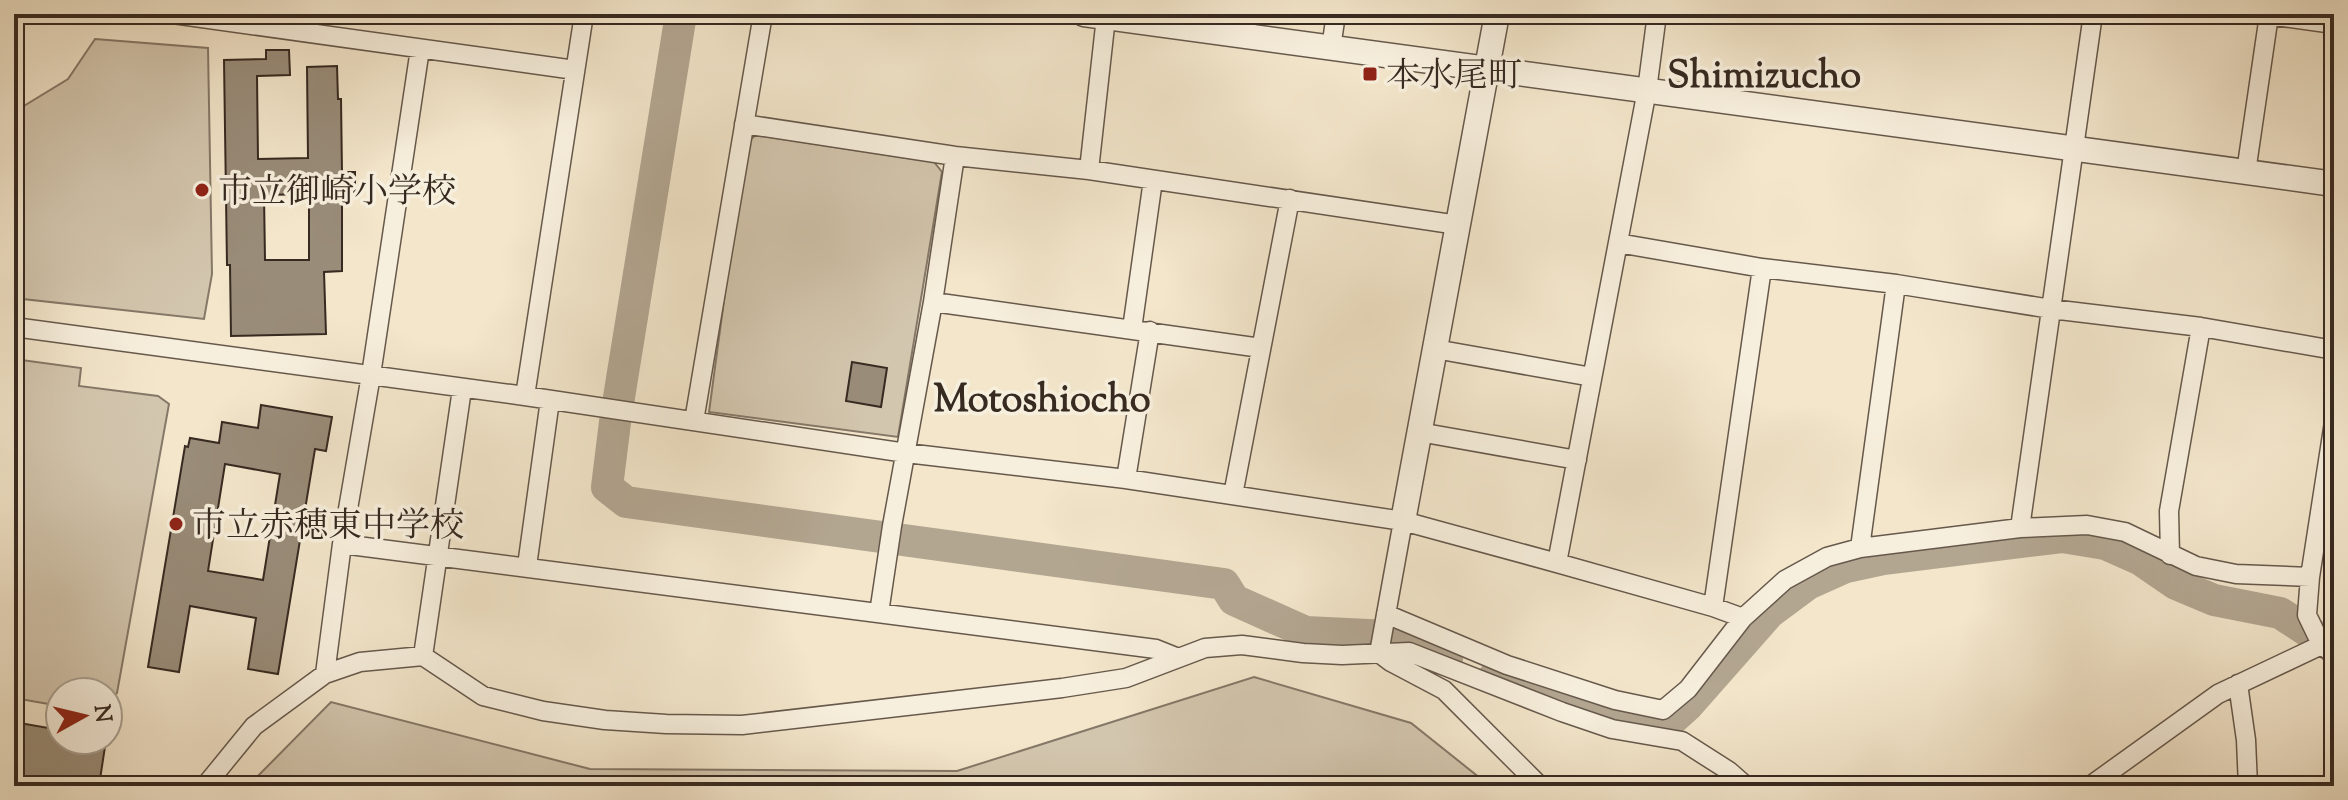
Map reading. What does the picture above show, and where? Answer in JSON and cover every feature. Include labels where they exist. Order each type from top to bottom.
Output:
[{"type":"street","points":[[173,14],[575,70]]},
{"type":"street","points":[[525,396],[584,14]]},
{"type":"street","points":[[694,421],[763,14]]},
{"type":"street","points":[[1331,48],[1336,14]]},
{"type":"street","points":[[1379,653],[1497,14]]},
{"type":"street","points":[[1557,563],[1647,90],[1657,14]]},
{"type":"street","points":[[2020,528],[2093,14]]},
{"type":"street","points":[[2246,172],[2272,15],[2334,24]]},
{"type":"street","points":[[1089,170],[1095,16],[1246,25],[1331,48],[2334,184]]},
{"type":"street","points":[[325,674],[342,544],[420,49]]},
{"type":"street","points":[[744,124],[955,156],[1089,170],[1458,225]]},
{"type":"street","points":[[879,613],[955,156]]},
{"type":"street","points":[[1126,479],[1153,180]]},
{"type":"street","points":[[1233,495],[1290,199]]},
{"type":"street","points":[[1618,243],[1762,268],[2201,327],[2334,350]]},
{"type":"street","points":[[1713,607],[1762,268]]},
{"type":"street","points":[[1860,548],[1896,284]]},
{"type":"street","points":[[933,302],[1261,348]]},
{"type":"street","points":[[14,327],[525,396],[906,453],[1126,479],[1403,521],[1743,618]]},
{"type":"street","points":[[2170,555],[2169,511],[2201,327]]},
{"type":"street","points":[[1435,349],[1592,377]]},
{"type":"street","points":[[423,656],[462,389]]},
{"type":"street","points":[[527,566],[550,400]]},
{"type":"street","points":[[2094,785],[2218,694],[2330,646],[2307,615],[2334,422]]},
{"type":"street","points":[[1419,432],[1577,460]]},
{"type":"street","points":[[1386,614],[1507,665],[1615,700],[1663,710],[1688,689],[1743,618],[1785,580],[1827,557],[1860,548],[2020,528],[2087,525],[2125,532],[2196,566],[2236,574],[2310,577]]},
{"type":"street","points":[[342,544],[1156,649],[1176,657]]},
{"type":"street","points":[[205,786],[254,726],[325,674],[360,662],[423,656],[483,696],[525,707],[605,720],[742,725],[1126,678],[1205,648],[1242,645],[1342,655],[1409,652],[1612,729],[1682,741],[1729,771],[1746,786]]},
{"type":"street","points":[[1379,653],[1444,690],[1540,786]]},
{"type":"street","points":[[2238,684],[2246,740],[2248,786]]},
{"type":"shaded area","points":[[95,39],[208,48],[212,274],[204,319],[14,298],[14,112],[68,79]]},
{"type":"shaded area","points":[[756,135],[934,162],[942,172],[898,437],[709,412],[745,144]]},
{"type":"shaded area","points":[[14,359],[81,368],[79,386],[158,396],[169,404],[120,676],[44,676],[44,703],[14,698]]},
{"type":"shaded area","points":[[1254,677],[1411,723],[1490,786],[248,786],[331,702],[590,769],[957,771]]},
{"type":"building","points":[[266,50],[289,50],[290,75],[257,76],[258,159],[308,158],[307,67],[337,66],[338,99],[341,99],[342,172],[355,172],[355,192],[342,192],[342,271],[324,272],[326,334],[231,336],[224,60],[266,59]],"holes":[[[309,194],[309,260],[265,260],[264,195]]]},
{"type":"building","points":[[852,362],[887,368],[881,407],[846,401]]},
{"type":"building","points":[[261,405],[332,417],[326,451],[315,449],[278,674],[248,669],[256,618],[190,606],[179,672],[148,667],[185,446],[188,447],[190,438],[219,443],[222,422],[258,428]],"holes":[[[225,464],[280,474],[263,580],[208,571]]]},
{"type":"building","points":[[14,722],[44,727],[44,756],[104,756],[99,786],[14,786]]},
{"type":"waterway","points":[[681,14],[607,487],[626,502],[1224,584],[1234,600],[1306,632],[1389,636],[1447,659]]},
{"type":"waterway","points":[[1494,677],[1602,713],[1669,722],[1688,705],[1769,613],[1808,584],[1846,567],[1883,559],[2062,537],[2105,544],[2141,560],[2176,584],[2214,600],[2280,613],[2334,648]]},
{"type":"place","name":"本水尾町","points":[[1370,74]]},
{"type":"place","name":"市立御崎小学校","points":[[202,190]]},
{"type":"place","name":"市立赤穂東中学校","points":[[176,524]]},
{"type":"district","name":"Shimizucho","points":[[1764,74]]},
{"type":"district","name":"Motoshiocho","points":[[1042,398]]}]
